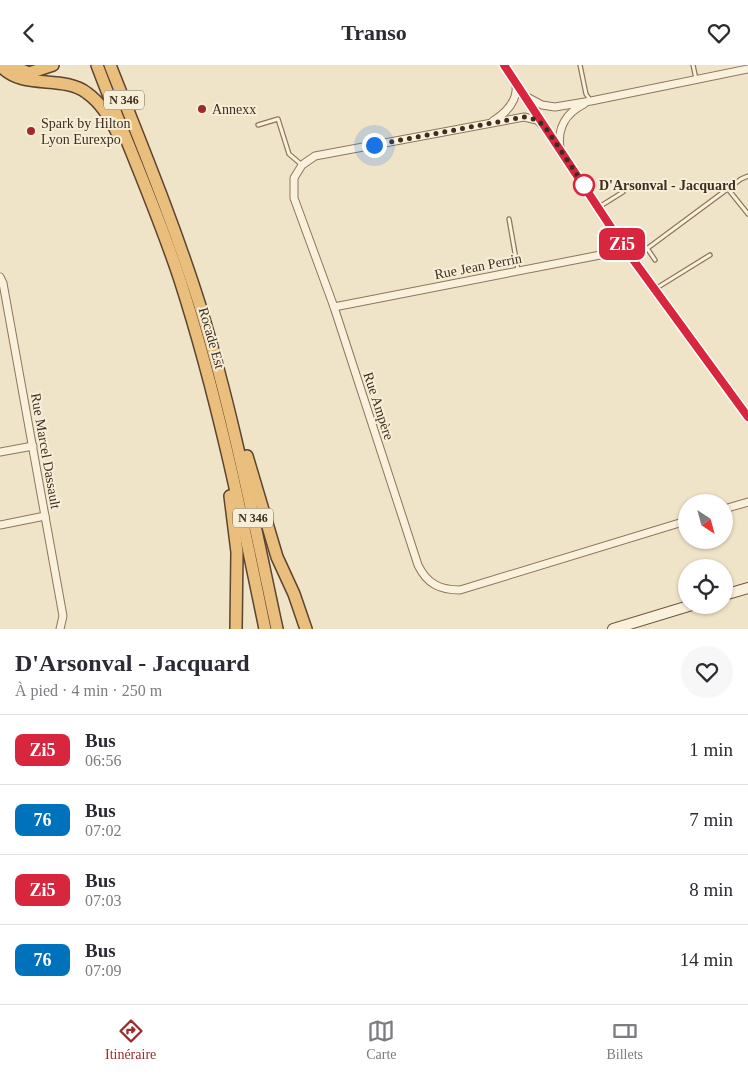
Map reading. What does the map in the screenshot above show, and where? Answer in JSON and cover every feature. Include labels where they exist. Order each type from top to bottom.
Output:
[{"type":"highway","points":[[0,65],[17,77],[69,85],[88,93],[106,114],[124,147],[135,159]]},
{"type":"highway","points":[[10,65],[30,73],[53,65]]},
{"type":"highway","name":"Rocade Est","points":[[97,65],[135,159],[180,281],[224,439],[266,629]]},
{"type":"highway","name":"Rocade Est","points":[[110,65],[180,244],[228,407],[276,629]]},
{"type":"highway","points":[[117,65],[139,124],[138,136]]},
{"type":"highway","points":[[228,407],[237,418],[265,522],[306,629]]},
{"type":"highway","points":[[224,439],[221,449],[236,531],[236,629]]},
{"type":"main road","points":[[733,592],[748,588]]},
{"type":"main road","points":[[613,629],[678,609]]},
{"type":"street","points":[[504,65],[626,250],[748,417]]},
{"type":"street","points":[[522,92],[533,101],[549,107],[591,101],[746,68]]},
{"type":"street","points":[[490,122],[513,103],[516,91],[515,83]]},
{"type":"street","points":[[560,148],[560,132],[566,117],[574,110],[591,101]]},
{"type":"street","points":[[302,165],[316,156],[490,122],[527,117],[537,120],[545,127]]},
{"type":"street","name":"Rue Ampère","points":[[302,165],[294,178],[294,198],[334,307],[418,565],[430,583],[440,589],[460,590],[678,523]]},
{"type":"street","name":"Rue Jean Perrin","points":[[334,307],[626,250]]},
{"type":"street","name":"Rue Marcel Dassault","points":[[0,277],[3,283],[63,616],[60,629]]},
{"type":"street","points":[[0,452],[33,446]]},
{"type":"street","points":[[733,506],[748,502]]},
{"type":"street","points":[[0,525],[45,516]]},
{"type":"lane","points":[[580,65],[586,94],[591,101]]},
{"type":"lane","points":[[693,65],[696,80]]},
{"type":"lane","points":[[258,125],[278,119],[289,154],[302,165]]},
{"type":"lane","points":[[633,259],[748,176]]},
{"type":"lane","points":[[728,189],[748,214]]},
{"type":"lane","points":[[598,207],[623,192]]},
{"type":"lane","points":[[509,219],[518,271]]},
{"type":"lane","points":[[647,249],[655,260]]},
{"type":"lane","points":[[655,289],[710,255]]},
{"type":"bus line","name":"Zi5","points":[[504,65],[626,250],[748,417]]},
{"type":"place","name":"Annexx","points":[[202,109]]},
{"type":"place","name":"Spark by Hilton Lyon Eurexpo","points":[[31,131]]},
{"type":"place","name":"D'Arsonval - Jacquard","points":[[584,185]]},
{"type":"route","points":[[374,145],[490,122],[527,117],[537,120],[545,127],[584,185]]}]
